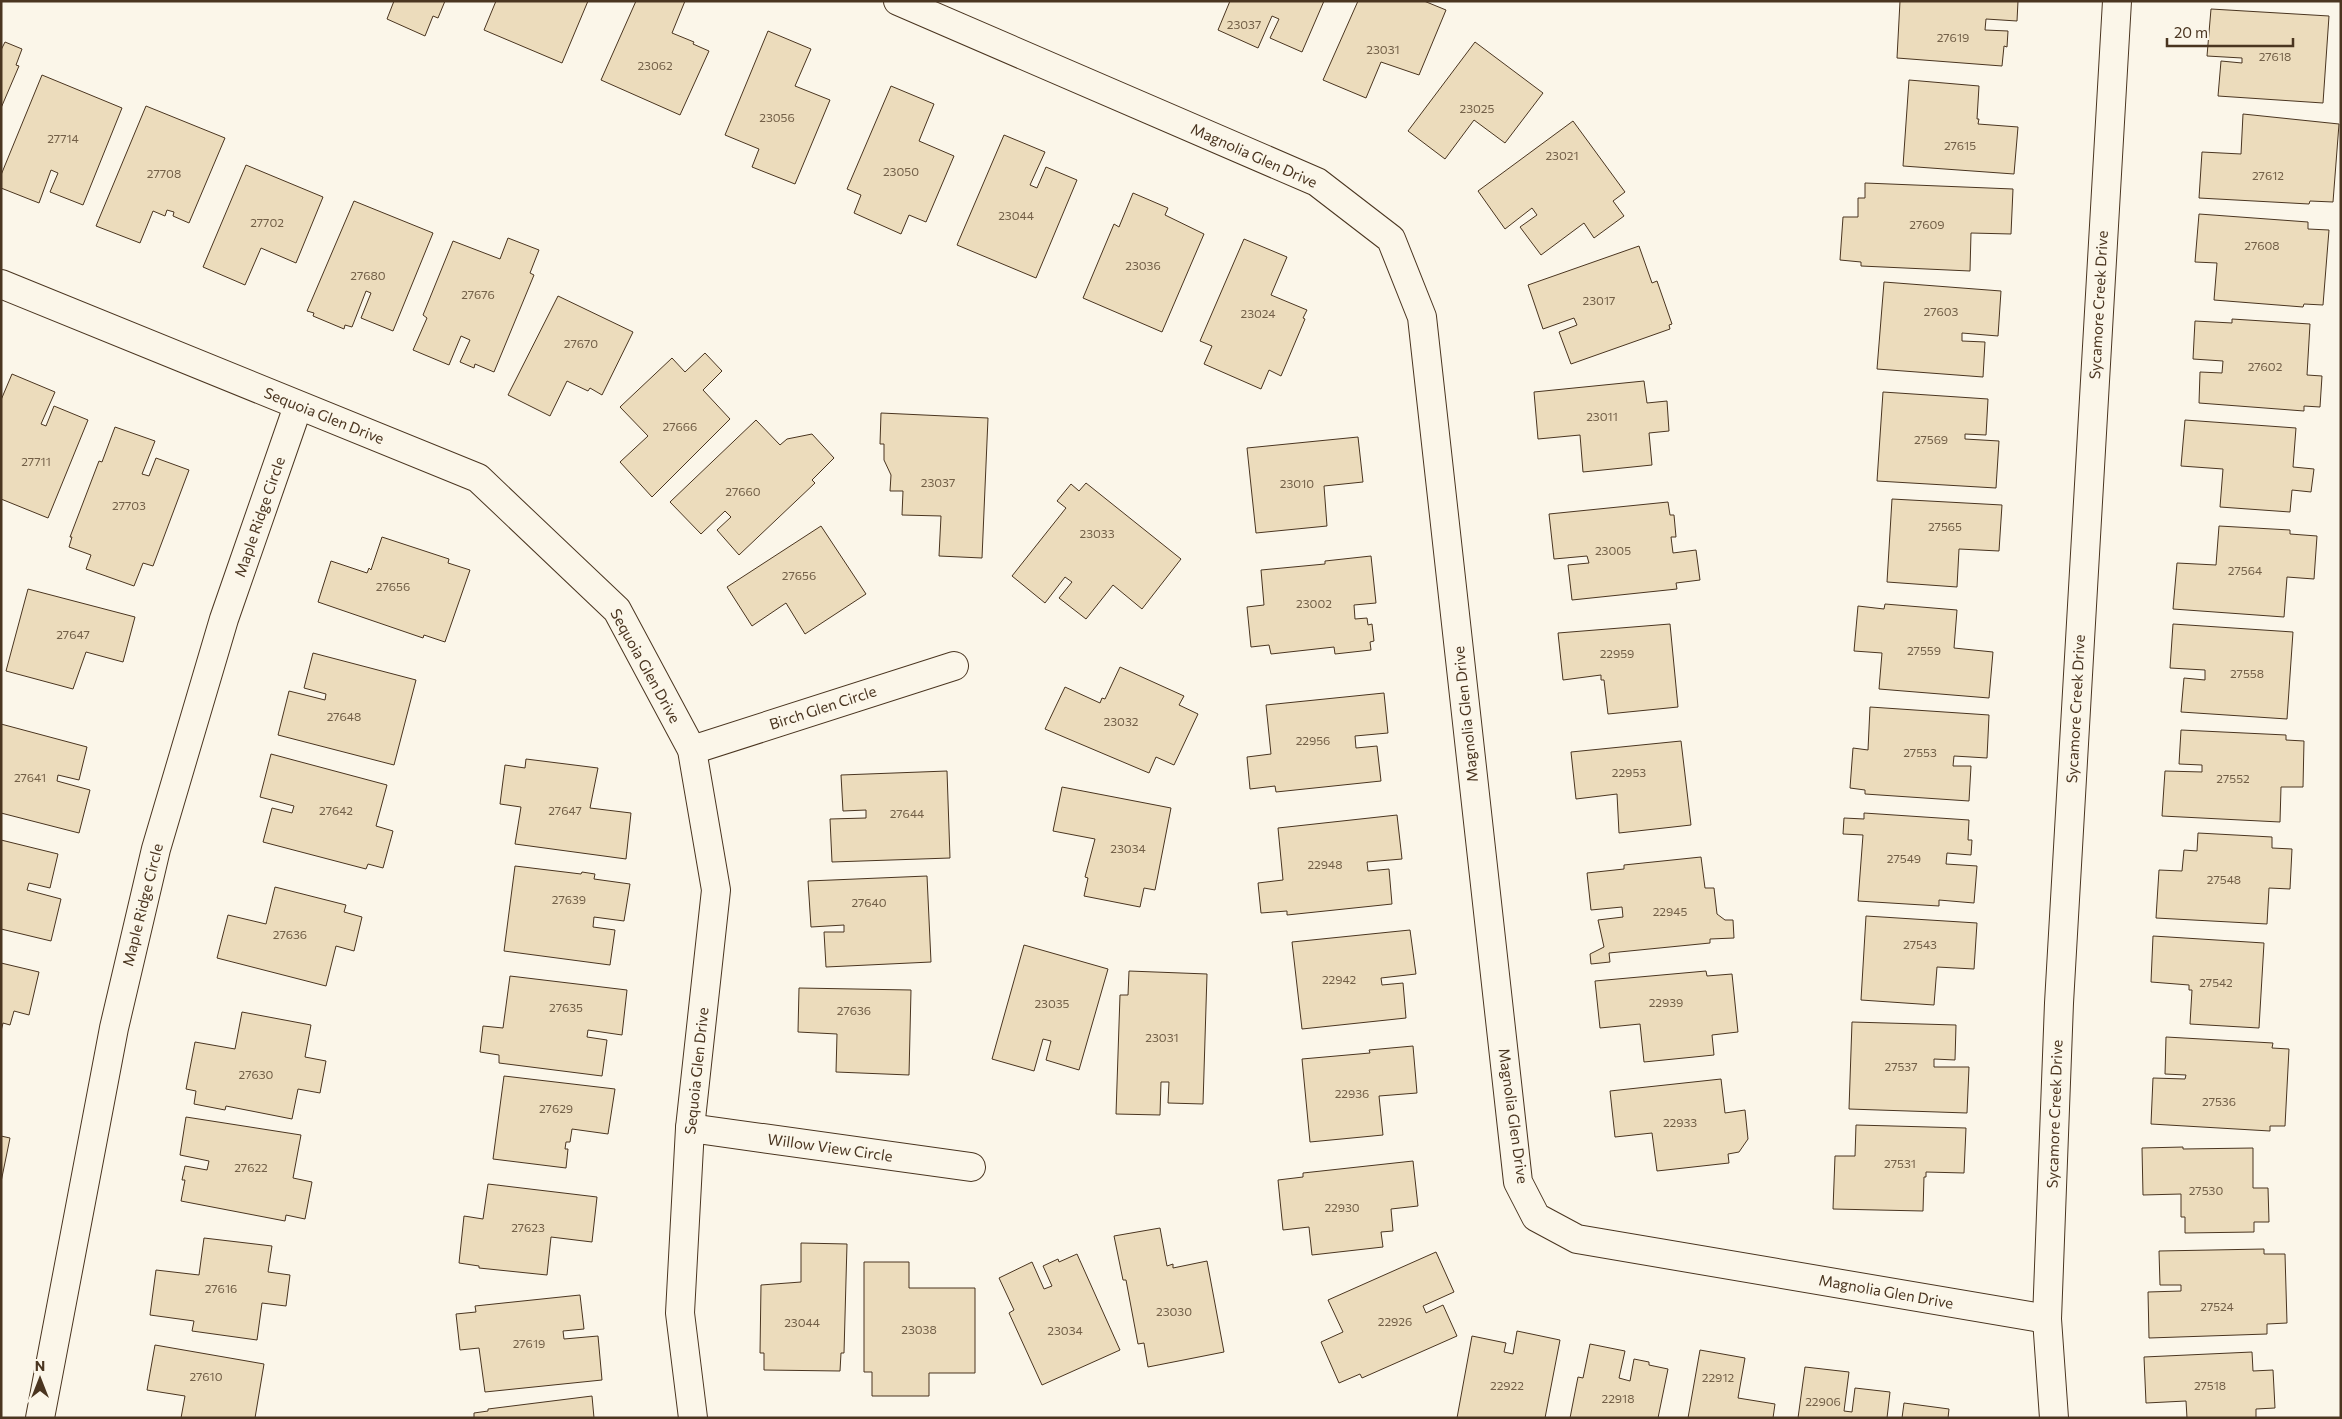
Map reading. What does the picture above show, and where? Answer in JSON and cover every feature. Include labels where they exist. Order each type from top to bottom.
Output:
[{"type":"street","name":"Magnolia Glen Drive","points":[[898,1],[1317,182],[1391,239],[1422,317],[1518,1182],[1536,1217],[1577,1239],[2047,1319]]},
{"type":"street","name":"Sycamore Creek Drive","points":[[2054,1418],[2047,1319],[2060,993],[2117,1]]},
{"type":"street","name":"Sequoia Glen Drive","points":[[1,284],[478,478],[617,610],[692,750],[716,890],[690,1128],[680,1313],[693,1418]]},
{"type":"street","name":"Maple Ridge Circle","points":[[40,1418],[114,1028],[156,849],[224,619],[298,406]]},
{"type":"street","name":"Birch Glen Circle","points":[[692,750],[954,666]]},
{"type":"street","name":"Willow View Circle","points":[[690,1128],[971,1167]]},
{"type":"building","points":[[394,1],[445,1],[438,18],[433,16],[425,36],[387,19]]},
{"type":"building","points":[[496,1],[588,1],[562,63],[484,30]]},
{"type":"building","points":[[636,1],[685,1],[672,33],[694,42],[693,44],[709,51],[680,115],[601,80]]},
{"type":"building","points":[[1230,1],[1324,1],[1302,52],[1270,38],[1279,19],[1272,16],[1258,48],[1218,30]]},
{"type":"building","points":[[1358,1],[1424,1],[1446,10],[1419,75],[1381,62],[1366,98],[1323,80]]},
{"type":"building","points":[[1900,1],[2018,1],[2017,21],[1986,19],[1985,30],[2008,31],[2007,47],[2004,46],[2002,66],[1897,58]]},
{"type":"building","points":[[2211,9],[2329,16],[2323,103],[2218,96],[2221,61],[2242,63],[2242,58],[2207,56]]},
{"type":"building","points":[[768,31],[811,49],[795,86],[830,100],[795,184],[752,167],[759,149],[725,135]]},
{"type":"building","points":[[5,42],[22,49],[16,65],[19,66],[1,108],[1,50]]},
{"type":"building","points":[[1475,42],[1543,93],[1505,143],[1474,120],[1445,159],[1408,131]]},
{"type":"building","points":[[42,75],[122,108],[83,205],[50,192],[58,173],[51,170],[39,203],[1,188],[1,175]]},
{"type":"building","points":[[1909,80],[1979,86],[1978,124],[2018,127],[2014,174],[1903,166]]},
{"type":"building","points":[[891,86],[934,104],[919,141],[954,156],[926,222],[909,215],[901,234],[854,213],[861,195],[847,189]]},
{"type":"building","points":[[146,106],[225,138],[189,223],[173,216],[174,212],[167,210],[165,216],[153,211],[140,243],[96,226]]},
{"type":"building","points":[[2243,114],[2339,124],[2333,202],[2310,201],[2309,204],[2199,198],[2202,152],[2241,154]]},
{"type":"building","points":[[1573,121],[1625,192],[1613,201],[1624,216],[1594,238],[1584,223],[1541,255],[1520,227],[1537,215],[1532,208],[1505,229],[1478,191]]},
{"type":"building","points":[[1004,135],[1045,152],[1030,185],[1037,188],[1046,167],[1077,180],[1036,278],[957,245]]},
{"type":"building","points":[[246,165],[323,197],[296,263],[261,248],[245,285],[203,267]]},
{"type":"building","points":[[1865,183],[2013,189],[2011,234],[1971,233],[1970,271],[1861,266],[1861,262],[1840,260],[1843,217],[1858,217],[1858,198],[1865,198]]},
{"type":"building","points":[[1133,193],[1168,208],[1165,215],[1204,234],[1162,332],[1083,298],[1114,224],[1119,227]]},
{"type":"building","points":[[354,201],[433,233],[393,331],[361,318],[371,293],[366,291],[352,327],[345,325],[344,329],[313,316],[314,313],[307,311]]},
{"type":"building","points":[[2199,214],[2308,222],[2308,229],[2329,230],[2323,305],[2304,304],[2303,307],[2214,300],[2217,263],[2195,262]]},
{"type":"building","points":[[508,238],[539,250],[530,273],[534,275],[494,372],[475,364],[474,368],[460,362],[470,340],[461,336],[449,365],[413,350],[427,318],[423,315],[453,241],[500,259]]},
{"type":"building","points":[[1244,239],[1287,257],[1271,295],[1307,310],[1281,376],[1269,370],[1261,389],[1204,364],[1212,346],[1200,341]]},
{"type":"building","points":[[1639,246],[1652,283],[1657,281],[1672,324],[1669,325],[1670,329],[1571,364],[1559,332],[1577,325],[1574,318],[1543,329],[1528,285]]},
{"type":"building","points":[[1884,282],[2001,291],[1998,336],[1962,333],[1962,341],[1985,342],[1983,377],[1877,369]]},
{"type":"building","points":[[558,296],[633,332],[602,395],[590,388],[588,391],[567,381],[550,416],[508,395]]},
{"type":"building","points":[[2232,319],[2310,324],[2307,375],[2322,376],[2320,407],[2304,406],[2304,411],[2199,403],[2200,372],[2222,373],[2223,361],[2193,359],[2195,321],[2232,323]]},
{"type":"building","points":[[705,353],[722,371],[703,390],[730,419],[652,497],[620,462],[648,436],[620,407],[672,358],[685,372]]},
{"type":"building","points":[[12,374],[55,392],[41,424],[46,426],[54,406],[88,420],[48,518],[1,499],[1,400]]},
{"type":"building","points":[[1644,381],[1647,403],[1667,401],[1669,431],[1649,433],[1652,465],[1583,472],[1580,435],[1538,439],[1534,392]]},
{"type":"building","points":[[1883,392],[1988,399],[1986,435],[1965,434],[1965,439],[1999,441],[1996,488],[1877,481]]},
{"type":"building","points":[[881,413],[988,418],[982,558],[939,556],[941,516],[902,515],[903,491],[890,491],[891,475],[884,460],[884,444],[880,444]]},
{"type":"building","points":[[756,420],[780,445],[787,439],[812,434],[834,458],[812,480],[815,483],[739,555],[717,530],[731,517],[725,511],[701,534],[670,502]]},
{"type":"building","points":[[2185,420],[2296,428],[2293,467],[2314,469],[2311,492],[2292,490],[2290,512],[2220,507],[2223,469],[2181,466]]},
{"type":"building","points":[[115,427],[155,441],[142,474],[149,476],[156,458],[189,470],[153,566],[143,563],[134,586],[86,569],[91,555],[69,547],[72,537],[70,537],[99,461],[102,462]]},
{"type":"building","points":[[1358,437],[1363,482],[1324,486],[1327,526],[1256,533],[1247,448]]},
{"type":"building","points":[[1086,483],[1181,559],[1142,609],[1113,585],[1086,619],[1059,598],[1072,582],[1065,577],[1045,603],[1012,576],[1066,508],[1057,501],[1071,484],[1079,491]]},
{"type":"building","points":[[1892,499],[2002,505],[1999,551],[1959,549],[1957,587],[1887,582]]},
{"type":"building","points":[[1668,502],[1670,515],[1674,515],[1676,537],[1671,537],[1673,553],[1696,550],[1700,580],[1676,583],[1677,589],[1572,600],[1568,565],[1589,563],[1587,556],[1554,559],[1549,514]]},
{"type":"building","points":[[821,526],[866,594],[805,634],[786,603],[752,626],[727,587]]},
{"type":"building","points":[[2219,526],[2290,530],[2290,534],[2317,536],[2314,579],[2287,577],[2284,617],[2173,609],[2177,563],[2216,565]]},
{"type":"building","points":[[382,537],[449,559],[448,563],[470,570],[445,642],[424,635],[423,638],[318,602],[331,561],[367,573],[369,568],[371,570]]},
{"type":"building","points":[[1371,556],[1376,603],[1354,605],[1355,619],[1367,618],[1368,625],[1372,624],[1374,641],[1370,642],[1371,650],[1335,654],[1334,647],[1271,654],[1269,645],[1251,647],[1247,607],[1264,605],[1261,570],[1325,564],[1325,561]]},
{"type":"building","points":[[28,589],[135,617],[123,662],[86,652],[73,689],[6,671]]},
{"type":"building","points":[[1885,604],[1957,610],[1954,648],[1993,652],[1989,698],[1879,689],[1882,653],[1854,651],[1858,606],[1884,609]]},
{"type":"building","points":[[1670,624],[1678,707],[1608,714],[1604,680],[1601,680],[1601,675],[1563,680],[1558,633]]},
{"type":"building","points":[[2173,624],[2293,632],[2287,719],[2181,712],[2184,678],[2205,680],[2205,670],[2170,668]]},
{"type":"building","points":[[313,653],[416,680],[394,765],[278,735],[289,691],[325,700],[326,694],[304,688]]},
{"type":"building","points":[[1120,667],[1184,696],[1179,705],[1198,714],[1174,765],[1156,757],[1149,773],[1045,729],[1065,687],[1100,703],[1102,698],[1105,699]]},
{"type":"building","points":[[1384,693],[1388,733],[1355,736],[1356,748],[1377,746],[1381,781],[1276,792],[1275,786],[1250,789],[1247,757],[1271,754],[1266,705]]},
{"type":"building","points":[[1870,707],[1989,715],[1987,758],[1954,756],[1953,766],[1971,766],[1969,801],[1865,794],[1865,790],[1850,788],[1853,748],[1868,750]]},
{"type":"building","points":[[1,724],[87,747],[79,780],[58,775],[57,781],[90,790],[79,833],[1,813]]},
{"type":"building","points":[[2181,730],[2286,735],[2286,740],[2304,741],[2303,787],[2281,787],[2280,822],[2162,816],[2165,771],[2202,772],[2202,765],[2179,764]]},
{"type":"building","points":[[1681,741],[1691,825],[1619,833],[1617,794],[1576,799],[1571,752]]},
{"type":"building","points":[[271,754],[387,785],[376,826],[393,831],[383,868],[368,864],[366,869],[263,842],[272,808],[292,813],[294,806],[260,797]]},
{"type":"building","points":[[526,759],[598,768],[590,808],[631,813],[626,859],[515,844],[521,807],[500,804],[505,765],[525,768]]},
{"type":"building","points":[[947,771],[950,858],[832,862],[830,819],[866,818],[866,810],[843,811],[841,775]]},
{"type":"building","points":[[1062,787],[1171,808],[1155,890],[1144,888],[1140,907],[1084,896],[1088,878],[1085,877],[1095,839],[1053,831]]},
{"type":"building","points":[[1864,813],[1969,820],[1968,840],[1972,840],[1971,855],[1947,853],[1946,864],[1977,866],[1974,903],[1939,900],[1939,906],[1858,901],[1863,835],[1843,834],[1844,818],[1864,819]]},
{"type":"building","points":[[1397,815],[1402,859],[1367,862],[1368,871],[1389,869],[1392,904],[1287,915],[1287,911],[1261,913],[1258,883],[1283,880],[1278,828]]},
{"type":"building","points":[[2198,833],[2272,837],[2272,848],[2292,849],[2290,889],[2269,888],[2267,924],[2156,918],[2159,870],[2182,871],[2184,850],[2197,851]]},
{"type":"building","points":[[1,840],[58,854],[50,888],[29,883],[27,890],[61,899],[51,941],[1,929]]},
{"type":"building","points":[[1701,857],[1705,888],[1714,888],[1717,914],[1725,920],[1733,920],[1734,938],[1710,939],[1710,943],[1609,953],[1610,962],[1591,964],[1590,954],[1604,947],[1598,920],[1623,917],[1622,907],[1591,910],[1587,873],[1624,869],[1624,865]]},
{"type":"building","points":[[515,866],[595,874],[594,879],[630,884],[624,921],[594,917],[593,927],[615,930],[610,965],[504,951]]},
{"type":"building","points":[[927,876],[931,962],[826,967],[824,932],[844,932],[844,925],[811,927],[808,881]]},
{"type":"building","points":[[275,887],[346,905],[344,912],[362,917],[354,951],[336,946],[326,986],[217,958],[228,915],[266,924]]},
{"type":"building","points":[[1866,916],[1977,923],[1974,969],[1937,967],[1934,1005],[1861,1000]]},
{"type":"building","points":[[1410,930],[1416,974],[1381,978],[1382,985],[1403,983],[1406,1018],[1302,1029],[1292,942]]},
{"type":"building","points":[[2153,936],[2264,943],[2259,1028],[2190,1024],[2192,990],[2189,990],[2189,985],[2151,982]]},
{"type":"building","points":[[1024,945],[1108,969],[1079,1070],[1046,1060],[1051,1041],[1043,1039],[1034,1071],[992,1059]]},
{"type":"building","points":[[1,963],[39,972],[29,1015],[14,1011],[10,1025],[3,1023],[1,1031]]},
{"type":"building","points":[[1129,971],[1207,974],[1203,1104],[1168,1103],[1169,1082],[1161,1082],[1160,1115],[1116,1114],[1120,995],[1128,995]]},
{"type":"building","points":[[1706,971],[1707,976],[1732,974],[1738,1032],[1712,1035],[1714,1055],[1644,1062],[1640,1024],[1600,1028],[1595,981]]},
{"type":"building","points":[[510,976],[627,990],[622,1035],[588,1030],[587,1037],[607,1040],[602,1076],[499,1063],[499,1055],[480,1052],[483,1026],[503,1028]]},
{"type":"building","points":[[799,988],[911,990],[909,1075],[836,1072],[837,1034],[798,1032]]},
{"type":"building","points":[[242,1012],[311,1025],[305,1057],[326,1061],[320,1093],[298,1089],[292,1119],[226,1106],[225,1110],[194,1104],[196,1091],[186,1089],[195,1042],[235,1049]]},
{"type":"building","points":[[1852,1022],[1956,1025],[1955,1060],[1934,1059],[1934,1067],[1969,1067],[1967,1113],[1849,1109]]},
{"type":"building","points":[[2166,1037],[2273,1043],[2272,1048],[2289,1049],[2285,1126],[2270,1126],[2270,1131],[2151,1124],[2153,1078],[2185,1079],[2186,1075],[2165,1074]]},
{"type":"building","points":[[1413,1046],[1417,1093],[1379,1096],[1383,1135],[1310,1142],[1302,1059],[1370,1053],[1369,1050]]},
{"type":"building","points":[[504,1076],[615,1089],[608,1134],[572,1129],[570,1142],[566,1142],[565,1149],[568,1149],[566,1168],[493,1159]]},
{"type":"building","points":[[1721,1079],[1725,1113],[1745,1110],[1748,1139],[1739,1152],[1728,1154],[1729,1163],[1657,1171],[1652,1133],[1615,1137],[1610,1091]]},
{"type":"building","points":[[186,1117],[301,1135],[293,1178],[312,1182],[305,1219],[286,1215],[285,1221],[181,1201],[185,1180],[182,1180],[185,1166],[207,1170],[209,1161],[180,1155]]},
{"type":"building","points":[[1856,1125],[1966,1128],[1964,1173],[1926,1172],[1926,1177],[1924,1177],[1923,1211],[1833,1209],[1835,1156],[1855,1156]]},
{"type":"building","points":[[1,1136],[10,1138],[1,1182]]},
{"type":"building","points":[[2183,1147],[2183,1149],[2253,1148],[2253,1188],[2268,1188],[2269,1222],[2254,1222],[2254,1232],[2185,1233],[2185,1217],[2181,1217],[2181,1194],[2143,1195],[2142,1148]]},
{"type":"building","points":[[1413,1161],[1418,1206],[1391,1209],[1393,1231],[1381,1232],[1383,1247],[1312,1255],[1309,1227],[1283,1230],[1278,1180],[1303,1177],[1303,1173]]},
{"type":"building","points":[[488,1184],[597,1197],[592,1242],[551,1237],[547,1275],[479,1268],[479,1266],[459,1263],[464,1216],[483,1219]]},
{"type":"building","points":[[1160,1228],[1167,1266],[1173,1264],[1173,1268],[1207,1261],[1224,1352],[1148,1367],[1144,1343],[1138,1344],[1126,1280],[1123,1280],[1114,1236]]},
{"type":"building","points":[[204,1238],[272,1246],[268,1272],[290,1275],[286,1306],[262,1303],[257,1340],[192,1331],[194,1321],[150,1315],[156,1270],[199,1275]]},
{"type":"building","points":[[801,1243],[847,1244],[844,1353],[841,1353],[840,1371],[764,1370],[764,1353],[760,1353],[761,1285],[801,1282]]},
{"type":"building","points":[[2264,1249],[2264,1254],[2285,1254],[2287,1323],[2267,1324],[2267,1334],[2149,1338],[2148,1292],[2181,1291],[2181,1285],[2160,1285],[2159,1251]]},
{"type":"building","points":[[1436,1252],[1454,1292],[1423,1306],[1426,1313],[1443,1305],[1457,1336],[1362,1378],[1360,1374],[1339,1383],[1321,1342],[1343,1332],[1328,1300]]},
{"type":"building","points":[[1077,1254],[1120,1350],[1042,1385],[1009,1313],[1014,1310],[999,1278],[1032,1262],[1044,1289],[1052,1286],[1043,1266],[1058,1259],[1059,1262]]},
{"type":"building","points":[[864,1262],[909,1262],[909,1288],[975,1288],[975,1373],[929,1373],[929,1396],[872,1396],[872,1372],[864,1372]]},
{"type":"building","points":[[580,1295],[584,1329],[563,1331],[564,1339],[598,1336],[602,1380],[485,1392],[479,1348],[460,1350],[456,1314],[476,1312],[475,1306]]},
{"type":"building","points":[[1517,1331],[1560,1340],[1545,1418],[1457,1418],[1472,1336],[1506,1343],[1504,1352],[1513,1354]]},
{"type":"building","points":[[1590,1344],[1625,1351],[1619,1378],[1630,1381],[1634,1359],[1649,1362],[1649,1365],[1668,1369],[1658,1418],[1570,1418],[1578,1377],[1583,1378]]},
{"type":"building","points":[[155,1345],[264,1364],[255,1418],[181,1418],[185,1396],[147,1390]]},
{"type":"building","points":[[1700,1350],[1745,1358],[1738,1398],[1775,1404],[1773,1418],[1688,1418]]},
{"type":"building","points":[[2252,1352],[2253,1371],[2273,1370],[2275,1408],[2256,1409],[2256,1418],[2187,1418],[2186,1401],[2146,1403],[2144,1357]]},
{"type":"building","points":[[1805,1367],[1849,1372],[1844,1411],[1852,1412],[1855,1388],[1890,1392],[1887,1418],[1798,1418]]},
{"type":"building","points":[[592,1396],[594,1418],[474,1418],[474,1413],[488,1411],[488,1409]]},
{"type":"building","points":[[1904,1403],[1949,1409],[1948,1418],[1902,1418]]}]
